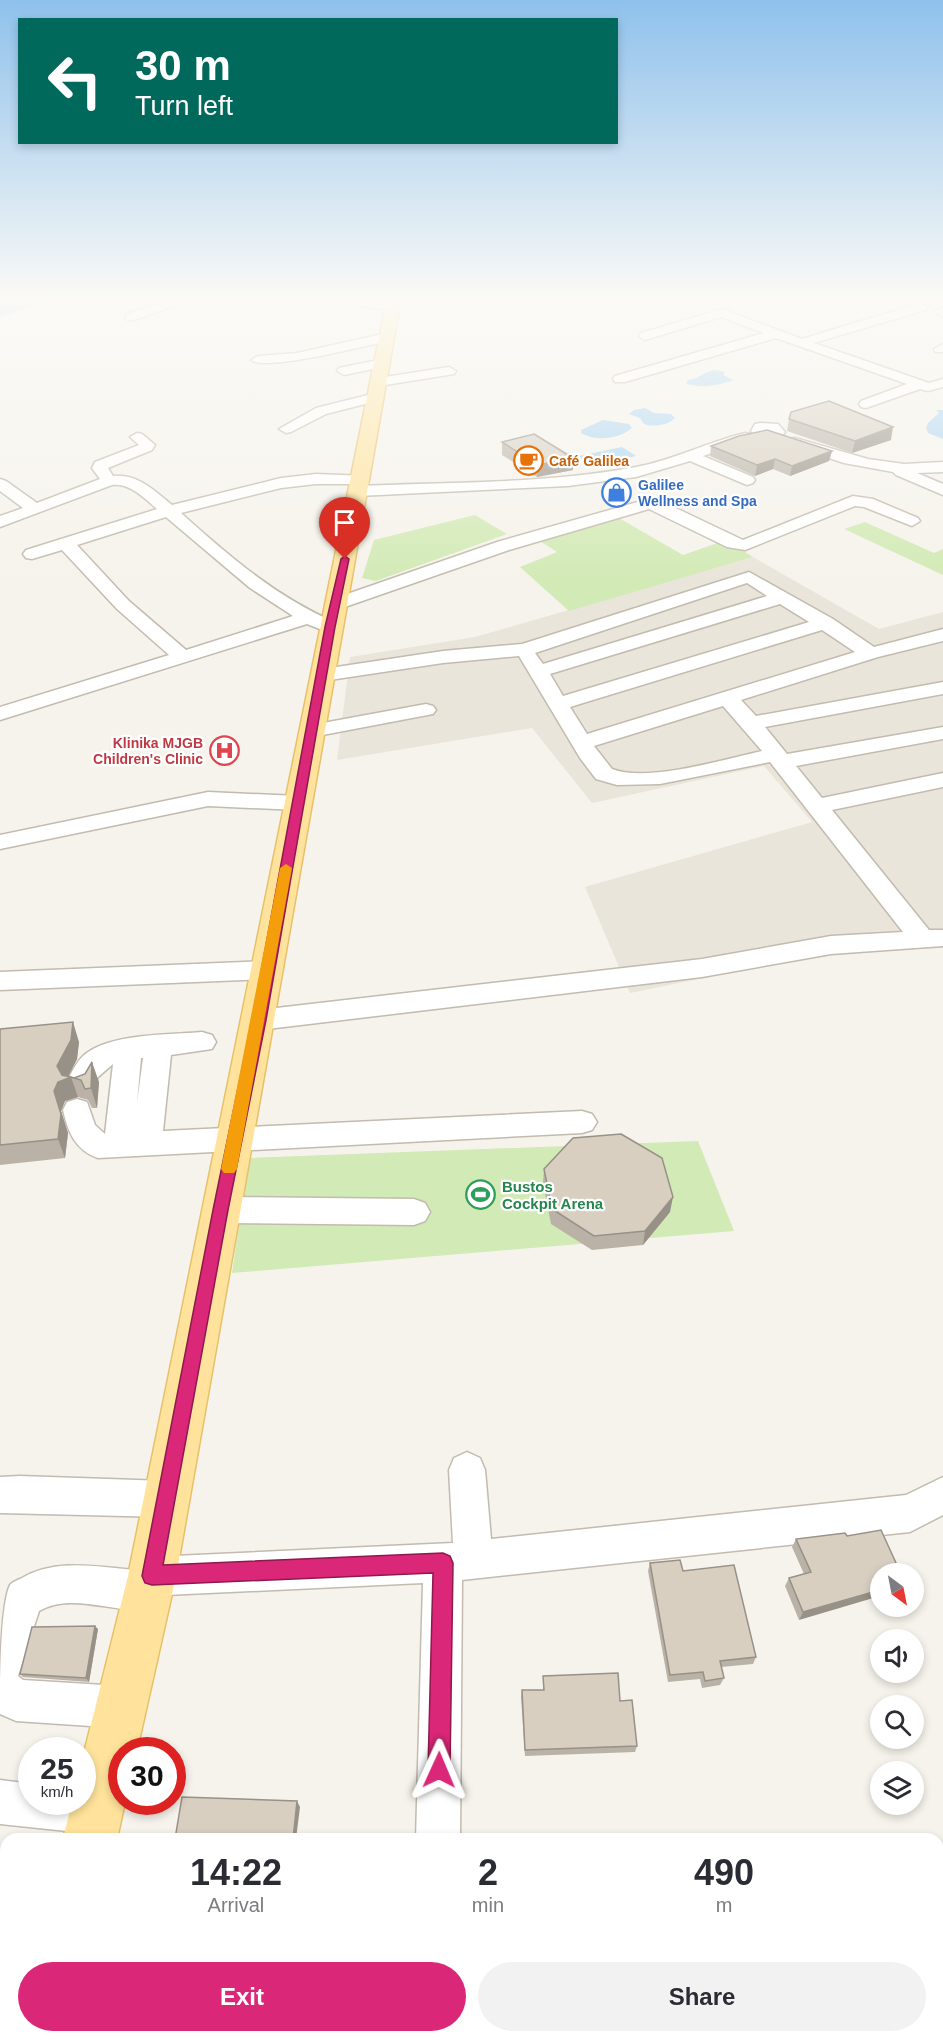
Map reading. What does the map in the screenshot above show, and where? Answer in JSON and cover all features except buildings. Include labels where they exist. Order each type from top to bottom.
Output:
[{"type":"main road","points":[[92,1826],[150,1583],[323,675],[324,616],[360,485],[377,393]]},
{"type":"street","points":[[286,429],[321,411],[347,393]]},
{"type":"street","points":[[866,404],[895,393]]},
{"type":"street","points":[[32,554],[169,511],[281,483],[316,479],[360,485],[546,482],[612,476],[691,456],[730,441],[769,434],[848,461],[895,469],[943,467]]},
{"type":"street","points":[[109,481],[100,465],[147,447],[148,445],[137,437]]},
{"type":"street","points":[[691,456],[747,480]]},
{"type":"street","points":[[895,469],[943,490]]},
{"type":"street","points":[[0,522],[109,481],[128,481],[169,511],[225,560],[324,616]]},
{"type":"street","points":[[0,484],[35,509]]},
{"type":"street","points":[[0,714],[324,616],[503,546],[648,504],[655,504],[733,543],[745,545],[853,501],[867,502],[912,521]]},
{"type":"street","points":[[65,543],[123,605],[183,657]]},
{"type":"street","points":[[323,675],[443,657],[524,650],[749,577],[871,653]]},
{"type":"street","points":[[539,671],[781,598]]},
{"type":"street","points":[[557,704],[826,623]]},
{"type":"street","points":[[581,743],[871,653],[943,635]]},
{"type":"street","points":[[524,650],[539,671],[581,743],[604,774],[620,781],[650,780],[943,733]]},
{"type":"street","points":[[817,670],[848,705]]},
{"type":"street","points":[[751,723],[943,688]]},
{"type":"street","points":[[727,698],[751,723],[818,806],[933,938]]},
{"type":"street","points":[[312,731],[426,710]]},
{"type":"street","points":[[818,806],[943,780]]},
{"type":"street","points":[[0,842],[208,799],[298,803]]},
{"type":"street","points":[[259,1020],[702,968],[831,945],[933,938]]},
{"type":"street","points":[[0,981],[267,970]]},
{"type":"street","points":[[202,1042],[110,1052],[93,1061],[78,1097],[82,1130],[98,1146],[582,1122]]},
{"type":"street","points":[[133,1144],[158,1047]]},
{"type":"street","points":[[128,1050],[133,1144]]},
{"type":"street","points":[[220,1210],[414,1212]]},
{"type":"street","points":[[438,1833],[458,1561],[467,1470]]},
{"type":"street","points":[[0,1495],[166,1499]]},
{"type":"street","points":[[0,1671],[24,1598],[45,1586],[150,1583],[458,1561],[910,1513],[943,1495]]},
{"type":"street","points":[[0,1688],[16,1700],[120,1707]]},
{"type":"street","points":[[0,1802],[92,1826]]},
{"type":"shaded area","points":[[753,557],[879,629],[943,612],[943,948],[829,952],[630,993],[585,887],[812,822],[764,766],[592,803],[532,728],[337,760],[350,657],[475,637]]},
{"type":"green space","points":[[612,514],[683,555],[726,540],[753,557],[569,611],[520,567],[557,552],[532,536]]},
{"type":"green space","points":[[475,515],[507,534],[376,581],[362,578],[374,540]]},
{"type":"green space","points":[[865,522],[934,553],[943,549],[943,575],[844,529]]},
{"type":"green space","name":"Bustos Cockpit Arena","points":[[698,1141],[734,1231],[232,1273],[249,1158]]},
{"type":"water","points":[[645,408],[654,413],[671,414],[675,418],[664,424],[652,425],[644,424],[640,418],[629,414],[634,410]]},
{"type":"water","points":[[936,410],[943,410],[943,439],[928,433],[926,428],[939,413]]},
{"type":"water","points":[[603,420],[629,424],[632,428],[621,435],[607,438],[593,438],[581,433],[581,430]]},
{"type":"water","points":[[622,447],[636,456],[592,466],[579,456]]},
{"type":"slow traffic","points":[[229,1169],[286,868]]},
{"type":"place","name":"Café Galilea","points":[[528,461]]},
{"type":"place","name":"Galilee Wellness and Spa","points":[[617,493]]},
{"type":"place","name":"Klinika MJGB Children's Clinic","points":[[224,751]]},
{"type":"place","name":"Bustos Cockpit Arena","points":[[481,1195]]},
{"type":"route","points":[[345,559],[330,627],[259,1020],[220,1210],[152,1576],[443,1563],[439,1770]]}]
